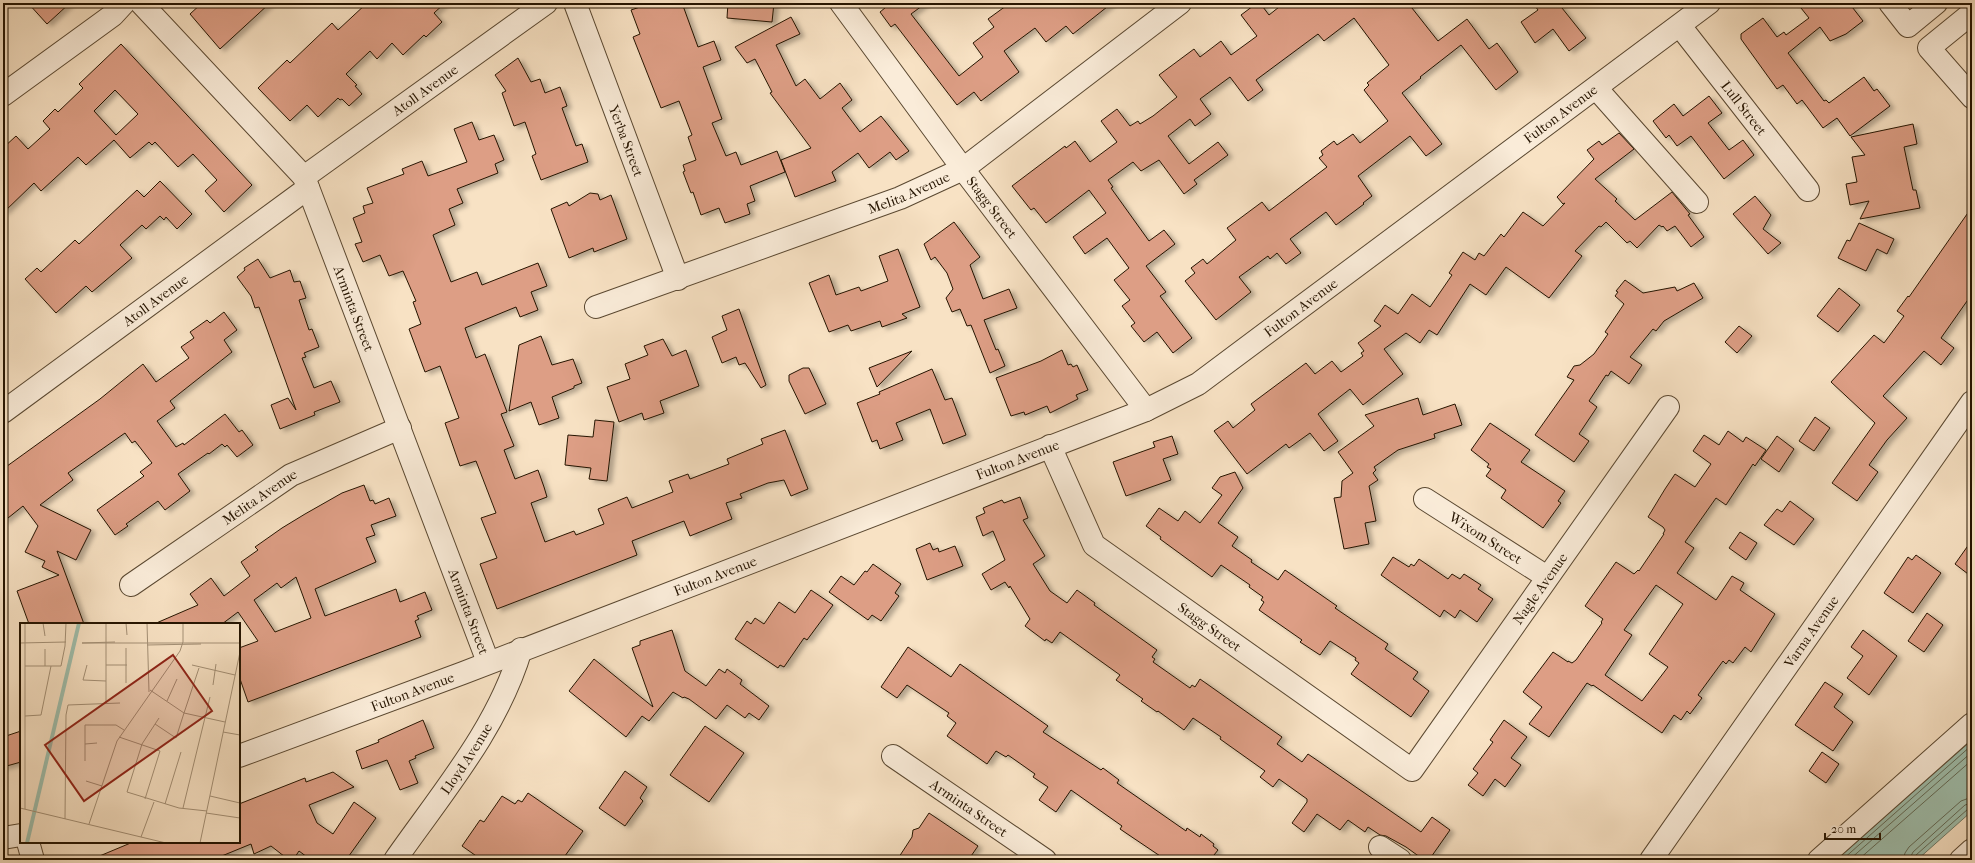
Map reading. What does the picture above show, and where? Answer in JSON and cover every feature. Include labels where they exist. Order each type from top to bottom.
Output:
[{"type":"street","points":[[3,95],[113,15],[124,3]]},
{"type":"street","name":"Arminta Street","points":[[141,3],[306,182],[488,662]]},
{"type":"street","name":"Atoll Avenue","points":[[3,412],[306,182],[546,3]]},
{"type":"street","name":"Yerba Street","points":[[575,3],[678,279]]},
{"type":"street","name":"Stagg Street","points":[[841,3],[963,169],[1146,410]]},
{"type":"street","name":"Melita Avenue","points":[[596,307],[678,279],[900,198],[963,169],[1180,3]]},
{"type":"street","name":"Fulton Avenue","points":[[240,756],[601,620],[1146,410],[1198,384],[1709,3]]},
{"type":"street","points":[[1890,3],[1908,26],[1936,3]]},
{"type":"street","points":[[1972,13],[1929,48],[1972,97]]},
{"type":"street","name":"Lull Street","points":[[1680,26],[1808,190]]},
{"type":"street","points":[[1596,88],[1697,202]]},
{"type":"street","name":"Varna Avenue","points":[[1651,860],[1972,402]]},
{"type":"street","name":"Nagle Avenue","points":[[1412,770],[1668,407]]},
{"type":"street","name":"Melita Avenue","points":[[131,585],[292,475],[400,428]]},
{"type":"street","name":"Stagg Street","points":[[1050,446],[1094,544],[1412,770]]},
{"type":"street","name":"Wixom Street","points":[[1425,499],[1547,577]]},
{"type":"street","name":"Lloyd Avenue","points":[[395,860],[494,716],[513,678],[521,649]]},
{"type":"street","points":[[1819,860],[1972,724]]},
{"type":"street","name":"Arminta Street","points":[[893,756],[1036,857]]},
{"type":"street","points":[[3,838],[20,835]]},
{"type":"street","points":[[28,843],[33,860]]},
{"type":"street","points":[[1380,847],[1400,860]]},
{"type":"street","points":[[1961,860],[1972,850]]},
{"type":"water","points":[[1972,740],[1972,811],[1917,860],[1836,860]]},
{"type":"building","points":[[28,3],[70,3],[47,24]]},
{"type":"building","points":[[202,3],[270,3],[220,49],[190,14]]},
{"type":"building","points":[[367,3],[445,3],[434,13],[442,22],[426,37],[424,35],[403,55],[392,43],[377,59],[370,51],[346,74],[357,85],[355,86],[362,94],[349,106],[342,99],[340,100],[338,98],[318,117],[307,105],[290,121],[258,88],[287,60],[290,63],[332,23],[338,30]]},
{"type":"building","points":[[652,3],[682,3],[698,47],[714,41],[721,60],[703,67],[722,119],[712,123],[726,156],[736,152],[741,165],[777,151],[785,172],[750,186],[755,201],[747,204],[750,214],[725,223],[719,208],[701,215],[693,192],[691,193],[683,172],[685,171],[683,165],[696,160],[688,137],[692,135],[679,101],[661,108],[633,37],[640,34],[631,10]]},
{"type":"building","points":[[728,3],[774,3],[772,22],[727,18]]},
{"type":"building","points":[[891,3],[926,3],[911,14],[959,76],[983,57],[973,43],[994,27],[988,19],[1010,3],[1112,3],[1073,34],[1066,26],[1046,42],[1035,28],[1004,51],[1019,72],[981,101],[974,92],[957,105],[895,24],[891,27],[880,12]]},
{"type":"building","points":[[1257,3],[1260,3],[1269,15],[1284,3],[1408,3],[1438,41],[1467,19],[1489,49],[1497,43],[1518,72],[1496,90],[1461,45],[1420,77],[1421,78],[1402,93],[1442,144],[1426,156],[1410,136],[1358,176],[1372,196],[1363,203],[1364,204],[1336,225],[1326,212],[1290,239],[1301,253],[1286,264],[1277,253],[1270,259],[1268,256],[1239,277],[1251,292],[1216,320],[1185,281],[1195,273],[1191,268],[1203,259],[1207,264],[1236,240],[1227,228],[1262,202],[1269,211],[1327,167],[1319,158],[1323,155],[1321,151],[1334,141],[1337,145],[1353,134],[1360,143],[1388,121],[1364,90],[1369,85],[1367,83],[1389,65],[1354,18],[1324,41],[1318,34],[1256,80],[1263,90],[1248,101],[1230,77],[1200,99],[1211,114],[1195,126],[1190,119],[1168,136],[1189,164],[1218,142],[1228,155],[1194,180],[1197,184],[1184,194],[1159,160],[1141,171],[1133,162],[1108,180],[1113,187],[1111,188],[1149,241],[1164,230],[1175,244],[1146,266],[1166,292],[1160,296],[1192,338],[1173,353],[1157,332],[1144,342],[1131,326],[1135,323],[1122,306],[1130,300],[1114,280],[1129,268],[1107,238],[1085,254],[1073,237],[1106,213],[1089,190],[1046,223],[1034,208],[1031,210],[1012,186],[1065,146],[1066,148],[1075,141],[1090,162],[1117,142],[1101,121],[1117,109],[1130,126],[1138,121],[1140,124],[1153,116],[1177,97],[1159,75],[1194,49],[1200,57],[1221,41],[1231,55],[1257,36],[1241,15]]},
{"type":"building","points":[[1533,3],[1558,3],[1586,38],[1569,51],[1553,29],[1535,43],[1521,22],[1538,10]]},
{"type":"building","points":[[1797,3],[1849,3],[1863,21],[1846,34],[1830,41],[1820,27],[1788,53],[1824,101],[1826,100],[1829,103],[1864,77],[1874,91],[1877,89],[1890,106],[1850,136],[1837,118],[1823,128],[1802,100],[1797,104],[1783,85],[1777,89],[1741,39],[1741,34],[1763,18],[1777,37],[1784,32],[1786,35],[1809,18]]},
{"type":"building","points":[[791,17],[800,34],[776,45],[796,86],[805,79],[820,99],[840,83],[852,100],[842,108],[860,132],[881,116],[909,151],[896,160],[890,152],[869,168],[858,153],[832,172],[836,181],[795,197],[781,160],[811,148],[770,93],[772,92],[755,59],[747,63],[735,47]]},
{"type":"building","points":[[121,44],[252,185],[224,212],[205,191],[217,180],[193,154],[178,167],[155,142],[152,145],[149,142],[130,158],[114,140],[86,165],[78,157],[41,191],[34,183],[3,213],[3,148],[16,136],[28,149],[50,129],[43,121],[55,109],[58,112],[83,88],[79,84]],"holes":[[[115,90],[138,114],[116,135],[94,111]]]},
{"type":"building","points":[[518,58],[531,82],[540,79],[545,93],[560,87],[567,106],[562,108],[576,146],[582,144],[588,162],[541,180],[532,156],[536,154],[525,122],[514,126],[502,93],[506,91],[495,75]]},
{"type":"building","points":[[1709,96],[1722,113],[1708,123],[1729,150],[1743,140],[1754,155],[1724,179],[1691,136],[1677,146],[1669,135],[1666,138],[1653,121],[1674,104],[1683,116]]},
{"type":"building","points":[[472,122],[479,140],[494,135],[504,160],[495,164],[498,173],[457,189],[463,203],[449,209],[455,225],[433,235],[451,282],[477,272],[482,285],[538,263],[547,286],[531,292],[538,310],[520,317],[516,307],[465,328],[476,358],[485,354],[507,412],[501,414],[514,446],[504,450],[515,479],[538,470],[547,497],[531,503],[545,542],[574,531],[576,535],[604,524],[598,509],[627,497],[632,508],[673,492],[669,481],[688,474],[690,479],[729,464],[727,459],[763,444],[761,439],[785,430],[808,489],[791,496],[784,480],[768,483],[740,494],[742,498],[726,503],[732,519],[690,536],[684,521],[655,532],[632,541],[637,555],[497,609],[480,564],[497,558],[481,518],[496,513],[476,461],[460,466],[445,423],[459,418],[440,366],[425,372],[409,329],[421,324],[413,302],[416,301],[403,271],[389,276],[380,255],[363,262],[355,244],[362,242],[353,218],[365,213],[363,206],[373,203],[367,188],[404,174],[402,169],[422,161],[428,176],[467,162],[454,129]]},
{"type":"building","points":[[1913,124],[1917,144],[1904,147],[1913,190],[1916,190],[1920,208],[1860,219],[1869,201],[1850,205],[1846,184],[1857,182],[1852,157],[1865,155],[1851,137]]},
{"type":"building","points":[[1619,133],[1634,149],[1595,179],[1617,199],[1615,201],[1635,220],[1672,192],[1690,214],[1688,215],[1704,237],[1691,247],[1675,226],[1667,231],[1663,226],[1662,227],[1659,225],[1637,248],[1630,241],[1627,243],[1606,222],[1601,227],[1599,226],[1575,251],[1582,256],[1549,298],[1506,267],[1486,295],[1470,284],[1437,335],[1429,330],[1420,343],[1406,333],[1384,349],[1403,374],[1363,405],[1350,389],[1318,414],[1338,441],[1324,451],[1310,433],[1289,448],[1286,444],[1247,474],[1214,431],[1228,421],[1233,428],[1255,410],[1251,404],[1306,363],[1315,374],[1332,361],[1341,372],[1363,356],[1361,353],[1364,351],[1358,343],[1381,326],[1374,321],[1385,305],[1398,314],[1412,294],[1430,307],[1452,275],[1449,273],[1463,252],[1475,260],[1479,253],[1484,256],[1501,234],[1504,237],[1523,212],[1543,226],[1565,203],[1563,204],[1557,197],[1594,159],[1587,150],[1599,141],[1602,145]]},
{"type":"building","points":[[160,181],[192,214],[177,229],[166,217],[164,220],[160,216],[146,229],[142,225],[120,245],[132,258],[92,292],[86,286],[56,313],[25,279],[37,268],[41,272],[75,240],[79,244],[137,190],[144,197]]},
{"type":"building","points":[[590,193],[598,194],[600,200],[611,195],[627,239],[594,252],[593,248],[569,258],[551,209],[567,202],[569,206]]},
{"type":"building","points":[[1755,196],[1771,215],[1763,229],[1781,243],[1768,254],[1733,214]]},
{"type":"building","points":[[1972,207],[1972,294],[1941,338],[1954,348],[1941,365],[1924,351],[1883,396],[1907,418],[1887,440],[1869,465],[1878,472],[1857,501],[1832,483],[1875,423],[1831,382],[1874,335],[1884,343],[1904,316],[1897,311],[1908,296],[1909,297]]},
{"type":"building","points":[[954,222],[980,257],[970,265],[983,299],[1009,289],[1017,308],[984,320],[996,350],[998,349],[1005,366],[990,373],[971,325],[967,326],[960,309],[952,312],[946,298],[953,289],[947,273],[935,257],[931,260],[924,244]]},
{"type":"building","points":[[1859,223],[1894,239],[1887,254],[1877,249],[1866,271],[1838,258],[1847,240],[1850,241]]},
{"type":"building","points":[[898,249],[920,307],[902,314],[907,318],[882,327],[880,321],[851,331],[848,325],[829,332],[809,283],[829,275],[836,295],[859,287],[861,291],[888,281],[879,256]]},
{"type":"building","points":[[258,259],[270,278],[290,270],[294,282],[300,281],[306,298],[299,300],[309,330],[312,329],[319,347],[304,353],[306,357],[302,358],[314,388],[331,381],[340,402],[314,412],[315,415],[280,429],[271,405],[288,398],[296,410],[259,307],[255,308],[251,296],[237,277],[245,270],[244,268]]},
{"type":"building","points":[[1625,280],[1643,293],[1675,287],[1677,291],[1694,283],[1703,298],[1664,321],[1656,331],[1653,329],[1630,357],[1642,365],[1629,384],[1611,371],[1608,376],[1606,375],[1589,401],[1597,407],[1579,434],[1589,441],[1574,462],[1535,435],[1574,380],[1567,377],[1574,366],[1580,365],[1594,354],[1608,334],[1605,332],[1624,304],[1615,296],[1618,292],[1616,291]]},
{"type":"building","points":[[1839,288],[1860,305],[1838,332],[1817,316]]},
{"type":"building","points":[[739,309],[766,385],[761,388],[745,363],[739,365],[736,357],[722,363],[712,337],[727,330],[722,316]]},
{"type":"building","points":[[224,312],[237,330],[224,340],[232,352],[170,401],[175,408],[157,421],[176,447],[183,443],[184,445],[225,414],[239,432],[242,430],[253,445],[237,457],[227,445],[225,447],[222,444],[209,454],[208,453],[178,474],[190,491],[165,510],[158,501],[126,524],[128,526],[115,535],[97,510],[144,476],[140,472],[152,463],[135,441],[132,443],[125,433],[68,473],[73,480],[40,505],[91,530],[76,560],[57,551],[84,623],[29,623],[17,591],[59,575],[42,567],[45,561],[25,552],[38,526],[23,506],[3,522],[3,469],[100,399],[143,364],[156,382],[189,358],[181,347],[194,338],[190,332],[207,320],[210,323]]},
{"type":"building","points":[[1739,326],[1752,336],[1737,353],[1725,342]]},
{"type":"building","points":[[541,336],[552,365],[573,359],[582,383],[552,397],[559,418],[539,425],[531,402],[509,411],[519,345]]},
{"type":"building","points":[[663,339],[672,356],[686,350],[699,386],[660,401],[664,413],[644,420],[642,413],[619,422],[607,387],[630,379],[625,364],[648,355],[644,346]]},
{"type":"building","points":[[1062,350],[1068,365],[1071,364],[1073,367],[1077,365],[1088,390],[1076,395],[1078,399],[1050,413],[1047,406],[1025,415],[1024,412],[1011,416],[996,378],[1041,361]]},
{"type":"building","points":[[912,351],[877,387],[869,368]]},
{"type":"building","points":[[803,368],[809,368],[826,404],[805,414],[789,381],[789,375]]},
{"type":"building","points":[[932,369],[945,400],[952,398],[966,435],[943,444],[930,409],[896,423],[903,440],[880,449],[877,440],[872,442],[857,403],[880,394],[879,392]]},
{"type":"building","points":[[1418,398],[1423,415],[1455,404],[1462,425],[1434,434],[1435,438],[1398,450],[1374,467],[1376,470],[1373,473],[1378,480],[1369,486],[1376,521],[1365,523],[1369,544],[1344,549],[1334,498],[1341,497],[1342,481],[1353,473],[1338,452],[1374,426],[1365,415]]},
{"type":"building","points":[[1815,417],[1830,428],[1814,451],[1799,441]]},
{"type":"building","points":[[595,420],[614,422],[607,481],[589,479],[591,468],[565,465],[568,435],[593,437]]},
{"type":"building","points":[[1490,423],[1530,450],[1521,462],[1565,491],[1558,501],[1561,503],[1543,528],[1501,498],[1506,490],[1486,476],[1491,469],[1487,467],[1489,464],[1471,450]]},
{"type":"building","points":[[1728,431],[1743,442],[1746,437],[1766,450],[1755,466],[1753,464],[1726,505],[1716,498],[1685,542],[1694,548],[1677,573],[1716,600],[1732,576],[1744,583],[1740,590],[1775,614],[1751,652],[1745,647],[1733,663],[1729,660],[1726,664],[1723,661],[1698,695],[1702,698],[1690,714],[1687,711],[1681,720],[1674,715],[1662,733],[1593,685],[1592,686],[1587,683],[1549,737],[1529,724],[1542,707],[1523,692],[1553,652],[1568,662],[1572,663],[1576,660],[1602,623],[1601,622],[1603,619],[1585,606],[1616,562],[1634,574],[1638,570],[1639,571],[1664,534],[1665,530],[1663,527],[1648,517],[1665,489],[1675,474],[1695,487],[1711,464],[1693,451],[1704,435],[1719,445]],"holes":[[[1656,585],[1683,604],[1649,654],[1668,667],[1642,701],[1605,675],[1632,635],[1624,630]]]},
{"type":"building","points":[[1172,436],[1178,454],[1163,459],[1171,480],[1126,496],[1113,462],[1155,447],[1153,442]]},
{"type":"building","points":[[1777,436],[1794,449],[1779,472],[1761,459]]},
{"type":"building","points":[[1235,472],[1243,488],[1218,523],[1238,537],[1232,546],[1252,560],[1251,562],[1278,580],[1285,570],[1337,606],[1335,608],[1388,644],[1385,649],[1418,672],[1413,679],[1429,691],[1411,717],[1351,674],[1359,663],[1355,660],[1356,658],[1330,641],[1320,655],[1300,642],[1302,640],[1259,610],[1264,602],[1261,600],[1263,597],[1249,587],[1250,585],[1221,565],[1212,577],[1160,539],[1161,537],[1146,526],[1159,508],[1178,521],[1185,511],[1200,523],[1222,495],[1212,488],[1220,477]]},
{"type":"building","points":[[364,485],[370,501],[373,500],[375,504],[389,498],[396,516],[371,525],[375,535],[366,538],[376,562],[315,589],[325,616],[396,589],[400,602],[425,592],[432,610],[417,616],[419,619],[415,621],[421,637],[248,702],[240,679],[240,648],[258,641],[238,612],[223,623],[156,623],[198,605],[190,594],[211,578],[224,596],[250,576],[241,562],[258,550],[255,547],[305,514],[342,493]],"holes":[[[296,577],[311,618],[275,632],[254,600],[277,583],[281,588]]]},
{"type":"building","points":[[1020,497],[1028,518],[1023,520],[1045,556],[1033,564],[1050,591],[1067,603],[1077,590],[1095,603],[1094,605],[1157,650],[1152,657],[1155,659],[1153,662],[1190,688],[1192,685],[1195,687],[1200,679],[1282,737],[1277,744],[1302,762],[1308,754],[1421,832],[1432,817],[1450,830],[1429,860],[1424,860],[1406,847],[1386,836],[1380,835],[1368,827],[1365,832],[1348,820],[1340,830],[1317,814],[1304,832],[1292,823],[1307,802],[1307,799],[1279,779],[1273,787],[1260,777],[1265,771],[1220,739],[1221,737],[1193,718],[1184,730],[1158,711],[1157,712],[1141,701],[1143,699],[1116,680],[1120,675],[1060,632],[1052,643],[1046,639],[1045,641],[1025,626],[1030,619],[1010,586],[1009,588],[1005,582],[991,590],[982,574],[1005,560],[993,531],[983,536],[976,517],[985,513],[983,508],[1002,500],[1004,503]]},
{"type":"building","points":[[1790,501],[1814,519],[1794,545],[1764,525],[1777,509],[1782,512]]},
{"type":"building","points":[[1740,532],[1757,543],[1746,560],[1729,548]]},
{"type":"building","points":[[1972,540],[1972,577],[1955,564]]},
{"type":"building","points":[[930,543],[933,550],[938,548],[939,552],[955,546],[963,566],[927,580],[916,549]]},
{"type":"building","points":[[1916,555],[1941,573],[1913,613],[1884,593],[1908,557],[1912,560]]},
{"type":"building","points":[[1393,557],[1409,567],[1411,564],[1414,566],[1419,559],[1448,579],[1452,574],[1460,579],[1464,574],[1481,585],[1478,589],[1493,599],[1477,622],[1460,610],[1455,618],[1444,610],[1440,617],[1381,575]]},
{"type":"building","points":[[873,564],[901,584],[895,593],[899,596],[881,621],[872,615],[868,620],[829,592],[841,576],[854,585],[865,571],[867,572]]},
{"type":"building","points":[[811,590],[833,605],[807,640],[804,638],[784,667],[780,665],[778,668],[735,639],[747,621],[751,624],[755,618],[764,624],[779,602],[795,613]]},
{"type":"building","points":[[1927,613],[1943,625],[1924,652],[1908,641]]},
{"type":"building","points":[[672,630],[685,671],[706,686],[719,669],[725,673],[727,669],[742,680],[740,684],[769,706],[759,720],[749,713],[745,718],[727,705],[716,719],[689,699],[683,698],[673,692],[649,721],[642,716],[626,737],[569,691],[594,659],[653,707],[632,648],[640,645],[640,641]]},
{"type":"building","points":[[1863,630],[1897,656],[1869,695],[1847,678],[1863,656],[1851,647]]},
{"type":"building","points":[[908,647],[951,677],[960,664],[1048,726],[1043,732],[1101,770],[1103,768],[1119,780],[1117,783],[1186,831],[1187,828],[1200,837],[1201,834],[1214,844],[1213,846],[1218,850],[1210,860],[1166,860],[1120,829],[1122,826],[1071,790],[1056,812],[1039,800],[1048,787],[1033,777],[1035,774],[1008,755],[1006,757],[996,751],[987,764],[947,736],[956,723],[947,716],[949,713],[907,685],[897,698],[881,687]]},
{"type":"building","points":[[1825,682],[1843,694],[1834,707],[1853,722],[1833,751],[1795,725]]},
{"type":"building","points":[[423,720],[434,748],[415,756],[416,758],[409,761],[418,783],[400,790],[387,760],[362,769],[356,751],[379,742],[378,740]]},
{"type":"building","points":[[1504,720],[1527,737],[1511,758],[1521,765],[1505,787],[1495,779],[1483,796],[1468,785],[1478,773],[1473,769],[1493,742],[1490,740]]},
{"type":"building","points":[[705,726],[744,753],[709,802],[670,775]]},
{"type":"building","points":[[20,731],[20,762],[3,767],[3,737]]},
{"type":"building","points":[[1822,752],[1839,764],[1826,783],[1809,771]]},
{"type":"building","points":[[625,771],[647,787],[640,798],[643,801],[625,826],[599,808]]},
{"type":"building","points":[[333,772],[354,787],[309,805],[317,823],[333,834],[354,802],[376,818],[346,860],[311,860],[299,851],[293,860],[289,860],[271,846],[254,854],[251,844],[212,860],[90,860],[131,843],[240,843],[240,804],[305,778],[306,782]]},
{"type":"building","points":[[528,793],[583,831],[562,860],[482,860],[462,846],[480,820],[484,822],[502,796],[515,804],[518,800],[522,802]]},
{"type":"building","points":[[929,813],[978,846],[969,859],[897,860],[912,837],[913,830],[919,828]]}]
